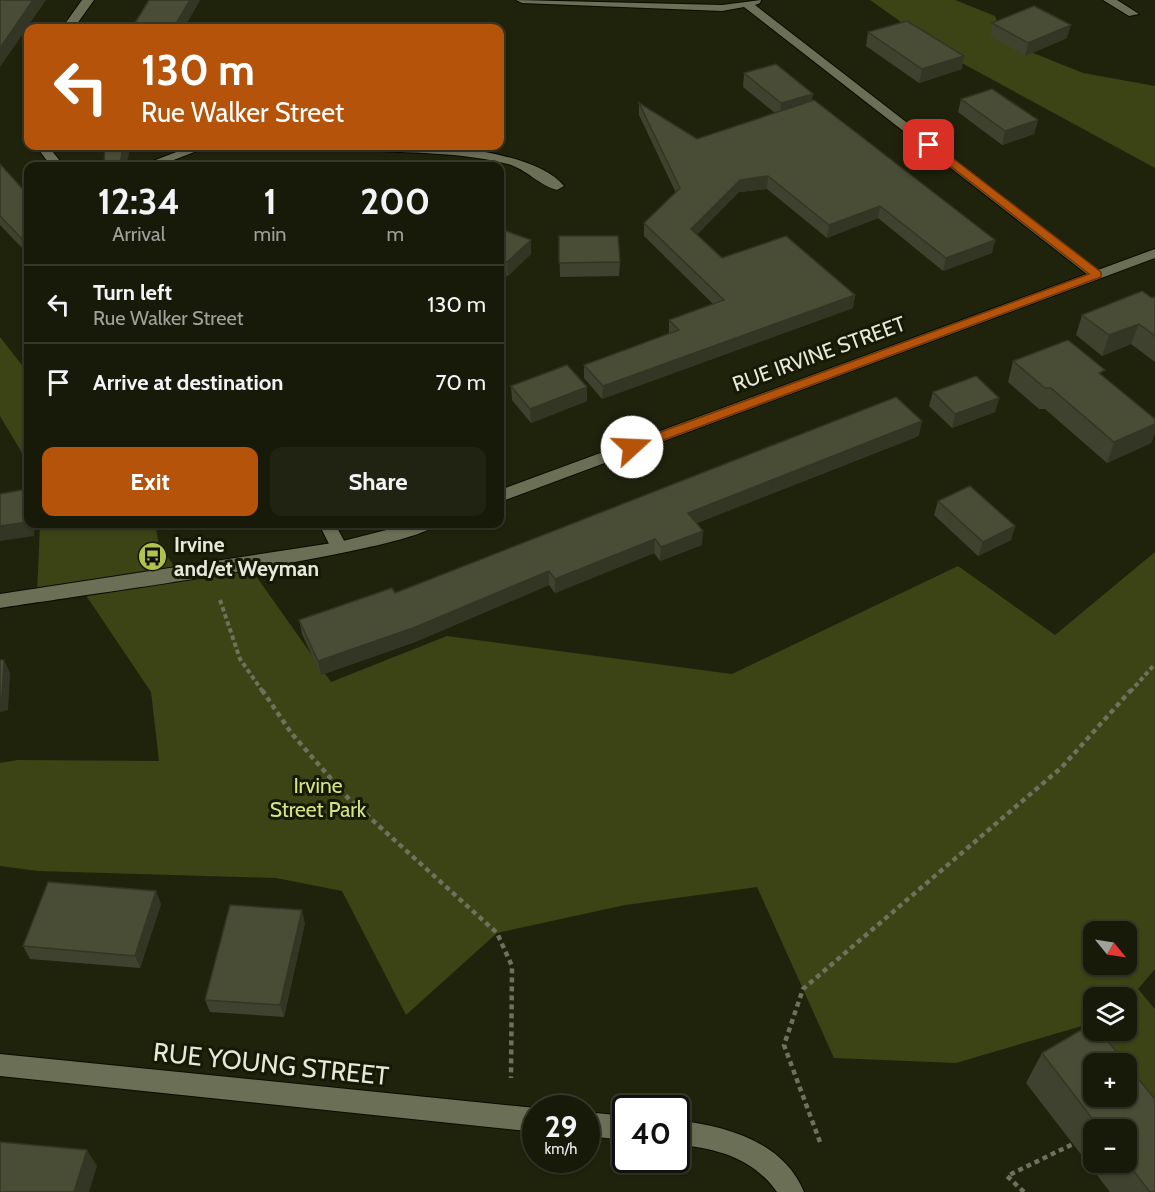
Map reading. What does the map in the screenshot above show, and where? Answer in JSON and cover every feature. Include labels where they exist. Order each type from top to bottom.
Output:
[{"type":"street","points":[[71,24],[88,0]]},
{"type":"street","points":[[522,0],[722,8],[761,0]]},
{"type":"street","points":[[1109,0],[1133,14]]},
{"type":"street","points":[[747,4],[1097,275]]},
{"type":"street","points":[[45,150],[55,162]]},
{"type":"street","points":[[158,162],[192,150]]},
{"type":"street","points":[[416,150],[512,161],[537,172],[557,186]]},
{"type":"street","name":"RUE IRVINE STREET","points":[[504,495],[1155,253]]},
{"type":"street","points":[[329,528],[339,548]]},
{"type":"street","points":[[0,601],[339,548],[416,528]]},
{"type":"street","name":"RUE YOUNG STREET","points":[[0,1065],[522,1119]]},
{"type":"street","points":[[690,1133],[716,1136],[740,1144],[780,1173],[792,1192]]},
{"type":"path","points":[[220,600],[240,659],[292,734],[347,797],[497,933],[512,966],[511,1078]]},
{"type":"path","points":[[820,1142],[784,1045],[803,989],[1062,766],[1155,664]]},
{"type":"path","points":[[1024,1192],[1007,1176],[1073,1144]]},
{"type":"green space","points":[[870,0],[955,0],[995,16],[1006,42],[1083,73],[1155,86],[1155,168],[949,56]]},
{"type":"green space","points":[[0,337],[24,368],[24,456],[0,416]]},
{"type":"green space","name":"Irvine Street Park","points":[[40,528],[156,528],[159,545],[179,573],[246,562],[331,682],[447,636],[732,674],[958,566],[1055,635],[1155,552],[1155,969],[1138,989],[1155,1009],[1155,1152],[1132,1107],[1137,1107],[1137,1053],[1093,1053],[1093,1041],[1137,1041],[1137,987],[1083,987],[1083,1026],[956,1063],[834,1058],[757,887],[625,905],[497,933],[406,1015],[342,891],[276,878],[38,871],[0,866],[0,763],[18,760],[159,761],[151,692],[81,588],[37,595]]},
{"type":"building","points":[[0,0],[33,0],[0,48]]},
{"type":"building","points":[[149,0],[190,0],[176,24],[134,24]]},
{"type":"building","points":[[1034,6],[1071,25],[1028,43],[992,23]]},
{"type":"building","points":[[907,21],[964,56],[922,69],[868,32]]},
{"type":"building","points":[[776,64],[813,94],[781,103],[744,73]]},
{"type":"building","points":[[992,89],[1038,120],[1005,131],[961,99]]},
{"type":"building","points":[[814,100],[995,240],[946,258],[880,206],[829,225],[768,176],[740,180],[691,229],[722,258],[786,236],[855,295],[603,386],[584,365],[679,330],[669,320],[724,300],[644,223],[680,188],[639,103],[697,139]]},
{"type":"building","points":[[105,150],[123,150],[120,162],[104,162]]},
{"type":"building","points":[[0,164],[24,191],[24,241],[0,216]]},
{"type":"building","points":[[504,230],[531,240],[507,262],[504,261]]},
{"type":"building","points":[[559,236],[618,236],[620,262],[559,263]]},
{"type":"building","points":[[1142,291],[1152,298],[1155,297],[1155,336],[1139,324],[1109,335],[1082,315]]},
{"type":"building","points":[[1068,340],[1105,370],[1099,373],[1155,419],[1155,424],[1114,442],[1051,388],[1045,388],[1013,361]]},
{"type":"building","points":[[567,365],[587,387],[530,409],[511,386]]},
{"type":"building","points":[[976,376],[999,398],[955,414],[933,392]]},
{"type":"building","points":[[896,397],[922,421],[688,513],[703,531],[661,547],[655,539],[555,579],[549,571],[413,628],[318,661],[299,620],[392,588],[395,593]]},
{"type":"building","points":[[970,486],[1015,526],[983,542],[938,501]]},
{"type":"building","points":[[24,490],[24,523],[0,526],[0,494]]},
{"type":"building","points":[[0,660],[4,660],[2,696],[0,697]]},
{"type":"building","points":[[48,882],[156,891],[135,956],[23,946]]},
{"type":"building","points":[[230,905],[302,910],[280,1005],[205,1000]]},
{"type":"building","points":[[1083,1029],[1083,1041],[1108,1041],[1117,1053],[1083,1053],[1083,1107],[1042,1053]]},
{"type":"building","points":[[1137,1077],[1155,1099],[1155,1192],[1150,1192],[1135,1173],[1137,1119],[1093,1119],[1083,1107],[1137,1107]]},
{"type":"building","points":[[0,1142],[87,1150],[74,1192],[0,1192]]},
{"type":"place","name":"Irvine and/et Weyman","points":[[153,557]]},
{"type":"route","points":[[632,447],[1097,275],[929,145]]}]
